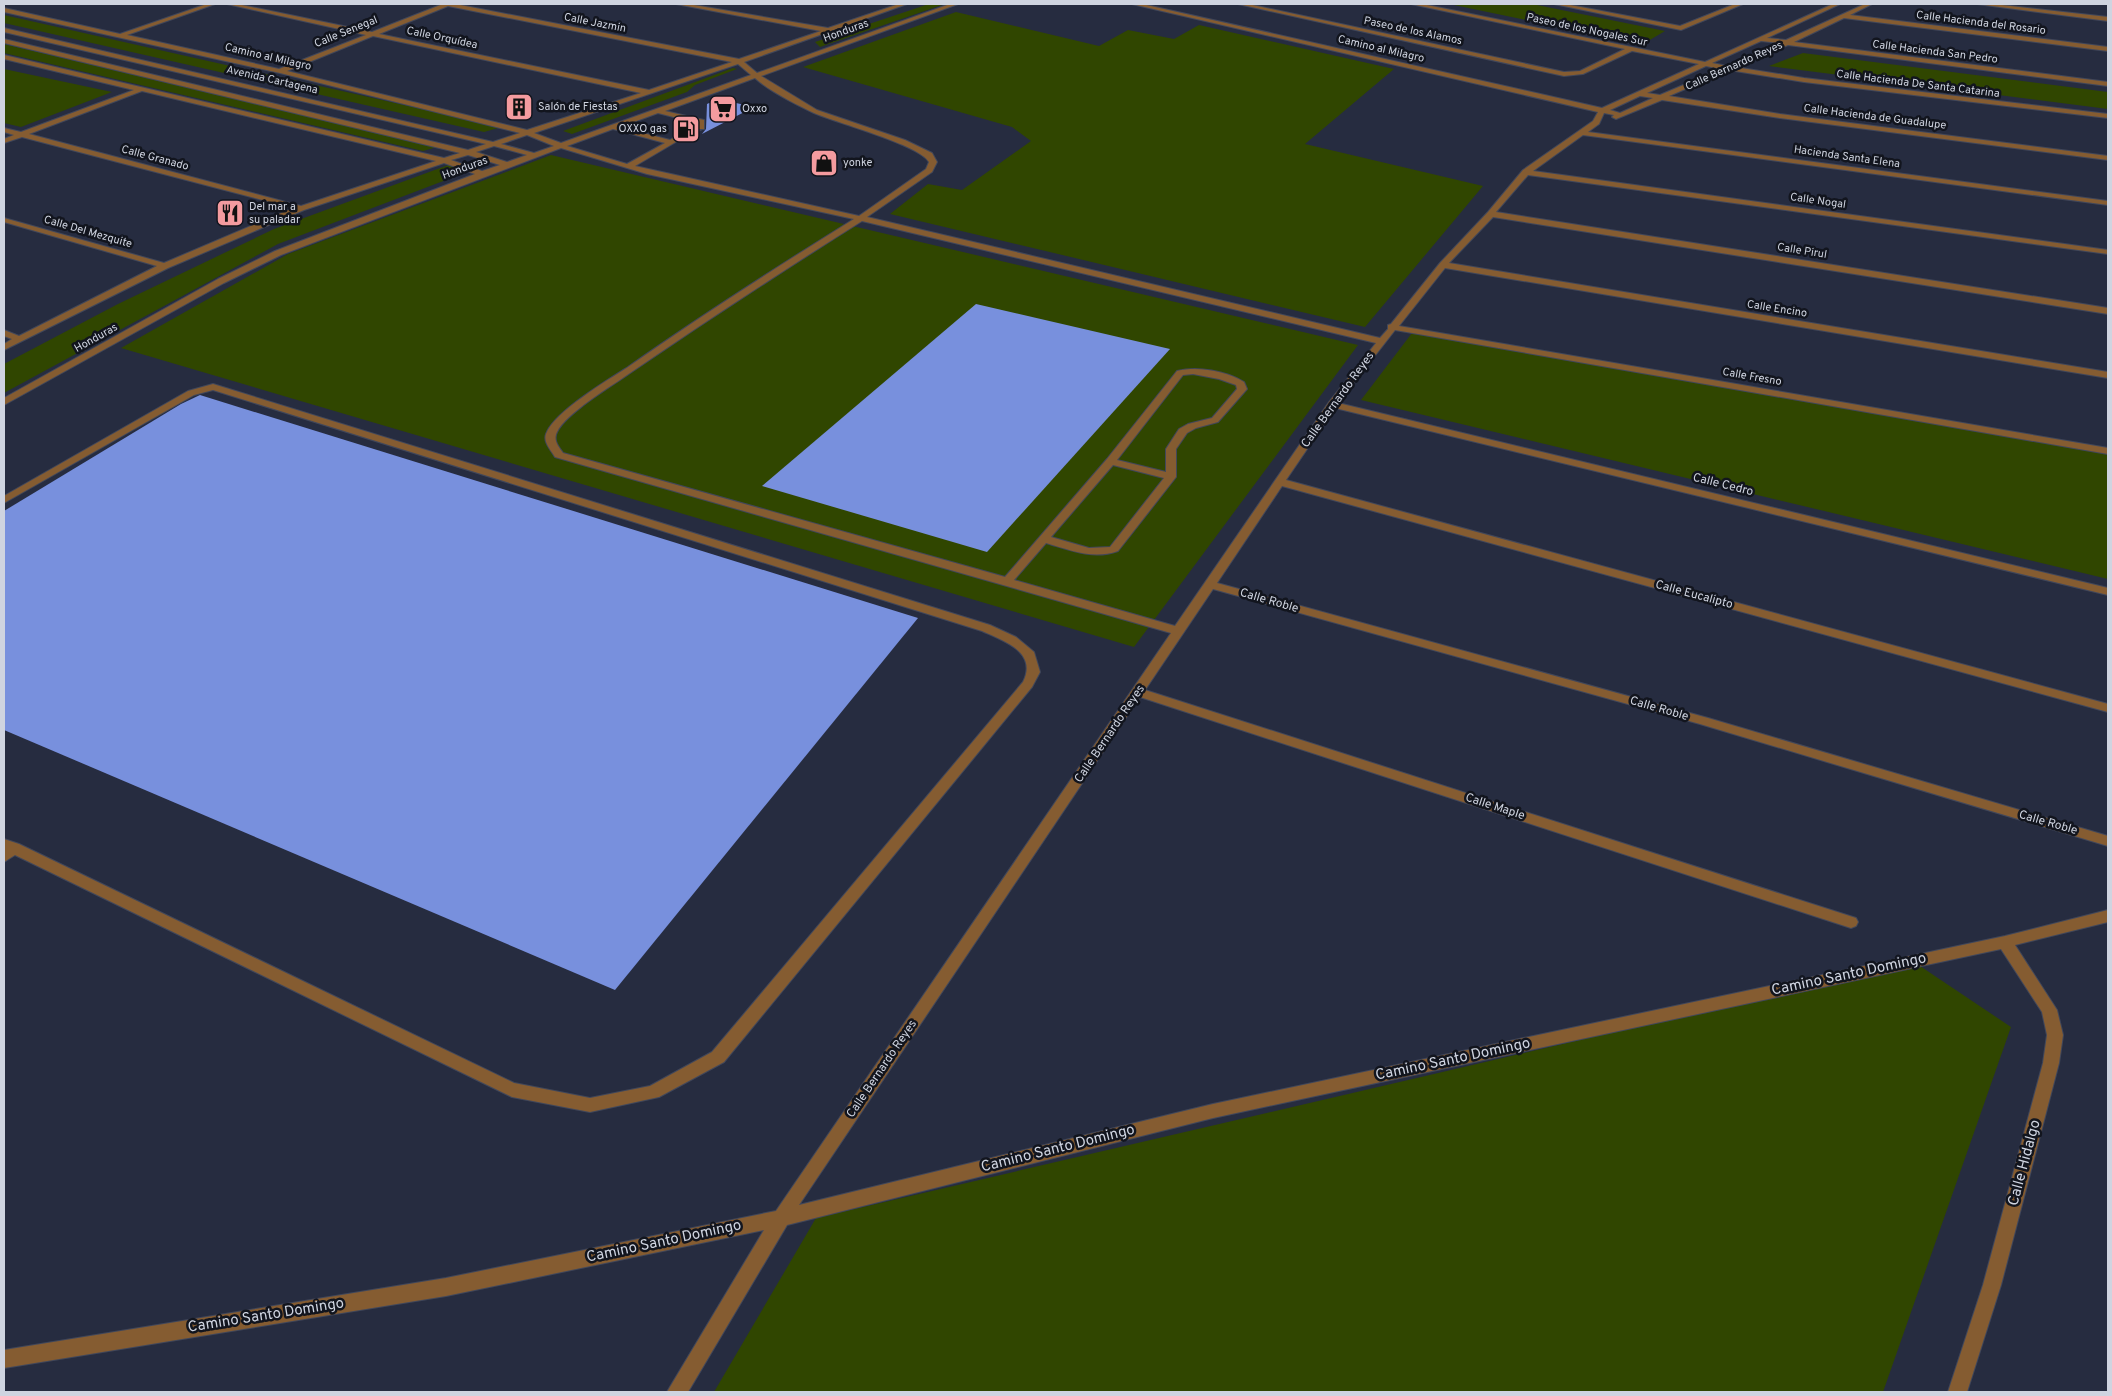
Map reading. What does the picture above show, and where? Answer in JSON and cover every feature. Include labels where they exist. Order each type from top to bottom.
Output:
[{"type":"street","points":[[120,35],[212,4]]},
{"type":"street","name":"Calle Orquídea","points":[[230,4],[650,92]]},
{"type":"street","name":"Calle Senegal","points":[[280,71],[448,4]]},
{"type":"street","name":"Calle Jazmin","points":[[448,4],[739,61]]},
{"type":"street","points":[[679,4],[827,30]]},
{"type":"street","name":"Honduras","points":[[4,347],[165,266],[301,208],[650,92],[903,4]]},
{"type":"street","name":"Honduras","points":[[4,402],[221,281],[278,253],[482,174],[954,4]]},
{"type":"street","name":"Camino al Milagro","points":[[1135,4],[1599,116],[1622,115]]},
{"type":"street","name":"Paseo de los Alamos","points":[[1241,4],[1564,74],[1581,72],[1631,49]]},
{"type":"street","name":"Paseo de los Nogales Sur","points":[[1414,4],[1726,68]]},
{"type":"street","points":[[1557,4],[1681,28],[1737,5]]},
{"type":"street","points":[[1720,4],[1737,5]]},
{"type":"street","name":"Calle Bernardo Reyes","points":[[677,1392],[781,1218],[1138,692],[1208,584],[1332,404],[1391,327],[1443,265],[1492,214],[1526,172],[1582,133],[1599,116],[1640,94],[1837,4]]},
{"type":"street","name":"Calle Bernardo Reyes","points":[[1599,116],[1622,115],[1786,43],[1869,4]]},
{"type":"street","points":[[1980,4],[2108,19]]},
{"type":"street","name":"Camino al Milagro","points":[[4,10],[280,71],[525,132],[560,147],[628,167],[861,218],[1380,341]]},
{"type":"street","name":"Calle Hacienda del Rosario","points":[[1821,11],[1843,16],[2108,49]]},
{"type":"street","name":"Avenida Cartagena","points":[[4,30],[494,144],[534,155]]},
{"type":"street","name":"Calle Hacienda San Pedro","points":[[1760,39],[2108,84]]},
{"type":"street","name":"Avenida Cartagena","points":[[4,41],[467,152],[508,165]]},
{"type":"street","points":[[793,43],[801,46]]},
{"type":"street","points":[[809,50],[817,53]]},
{"type":"street","points":[[4,57],[443,160],[482,174]]},
{"type":"street","points":[[739,61],[755,75],[815,111],[850,126],[902,142],[929,154],[933,162],[929,170],[861,218],[723,305],[587,400],[560,422],[551,434],[551,443],[559,455],[919,557],[1008,580],[1178,631]]},
{"type":"street","name":"Calle Hacienda De Santa Catarina","points":[[1726,68],[1804,80],[2108,116]]},
{"type":"street","points":[[4,141],[142,89]]},
{"type":"street","name":"Calle Hacienda de Guadalupe","points":[[1640,94],[1780,116],[2108,158]]},
{"type":"street","points":[[658,110],[701,122],[701,127]]},
{"type":"street","points":[[613,127],[671,142]]},
{"type":"street","name":"Calle Granado","points":[[4,130],[301,208]]},
{"type":"street","points":[[628,167],[687,133]]},
{"type":"street","name":"Hacienda Santa Elena","points":[[1582,133],[2108,203]]},
{"type":"street","name":"Calle Nogal","points":[[1526,172],[2108,252]]},
{"type":"street","name":"Calle Pirul","points":[[1492,214],[2108,311]]},
{"type":"street","name":"Calle Del Mezquite","points":[[4,220],[165,266]]},
{"type":"street","name":"Calle Encino","points":[[1443,265],[2108,375]]},
{"type":"street","name":"Calle Fresno","points":[[1391,327],[2108,451]]},
{"type":"street","points":[[4,333],[20,338]]},
{"type":"street","points":[[1008,580],[1111,461],[1180,373],[1191,370],[1239,382],[1242,390],[1215,420],[1192,426],[1183,431],[1171,449],[1171,477],[1114,549],[1098,553],[1044,539]]},
{"type":"street","points":[[4,500],[178,400],[198,390],[214,388],[986,628],[1012,640],[1030,655],[1034,672],[1028,684],[718,1057],[654,1092],[590,1105],[512,1090],[7,850]]},
{"type":"street","name":"Calle Cedro","points":[[1332,404],[2108,592]]},
{"type":"street","points":[[1111,461],[1171,477]]},
{"type":"street","name":"Calle Eucalipto","points":[[1280,482],[2108,708]]},
{"type":"street","name":"Calle Roble","points":[[1208,584],[1704,721],[2108,841]]},
{"type":"street","name":"Calle Maple","points":[[1138,692],[1851,922]]},
{"type":"street","name":"Camino Santo Domingo","points":[[4,1359],[446,1287],[781,1218],[1213,1111],[2005,942],[2108,916]]},
{"type":"street","name":"Calle Hidalgo","points":[[1958,1392],[1992,1285],[2051,1063],[2055,1034],[2049,1010],[2005,942]]},
{"type":"green space","points":[[929,4],[945,4],[820,47],[815,42]]},
{"type":"green space","points":[[1449,4],[1532,4],[1665,31],[1643,44]]},
{"type":"green space","points":[[956,12],[1099,46],[1128,30],[1174,39],[1199,25],[1394,69],[1305,144],[1483,186],[1365,327],[890,214],[928,184],[962,190],[1031,141],[1012,127],[803,67]]},
{"type":"green space","points":[[4,15],[502,127],[484,132],[4,23]]},
{"type":"green space","points":[[4,44],[437,147],[423,151],[4,53]]},
{"type":"green space","points":[[1803,53],[2108,92],[2108,109],[1769,66]]},
{"type":"green space","points":[[733,68],[737,69],[695,85],[687,92],[572,134],[563,131]]},
{"type":"green space","points":[[4,69],[112,92],[21,127],[4,123]]},
{"type":"green space","points":[[551,155],[1358,345],[1134,647],[121,348],[288,254]]},
{"type":"green space","points":[[451,164],[467,172],[278,244],[4,393],[4,364],[118,304],[274,229]]},
{"type":"green space","points":[[1412,333],[2108,453],[2108,579],[1361,400]]},
{"type":"green space","points":[[1914,962],[2011,1027],[1883,1392],[714,1392],[816,1218]]},
{"type":"building","points":[[718,99],[754,107],[702,134],[706,129],[707,104]]},
{"type":"building","points":[[976,304],[1170,349],[987,552],[762,486]]},
{"type":"building","points":[[200,395],[918,618],[615,990],[4,730],[4,511],[181,404]]},
{"type":"tunnel","points":[[687,133],[701,127]]},
{"type":"place","name":"Salón de Fiestas","points":[[519,107]]},
{"type":"place","name":"Oxxo","points":[[723,109]]},
{"type":"place","name":"OXXO gas","points":[[686,129]]},
{"type":"place","name":"yonke","points":[[824,163]]},
{"type":"place","name":"Del mar a su paladar","points":[[230,213]]}]
